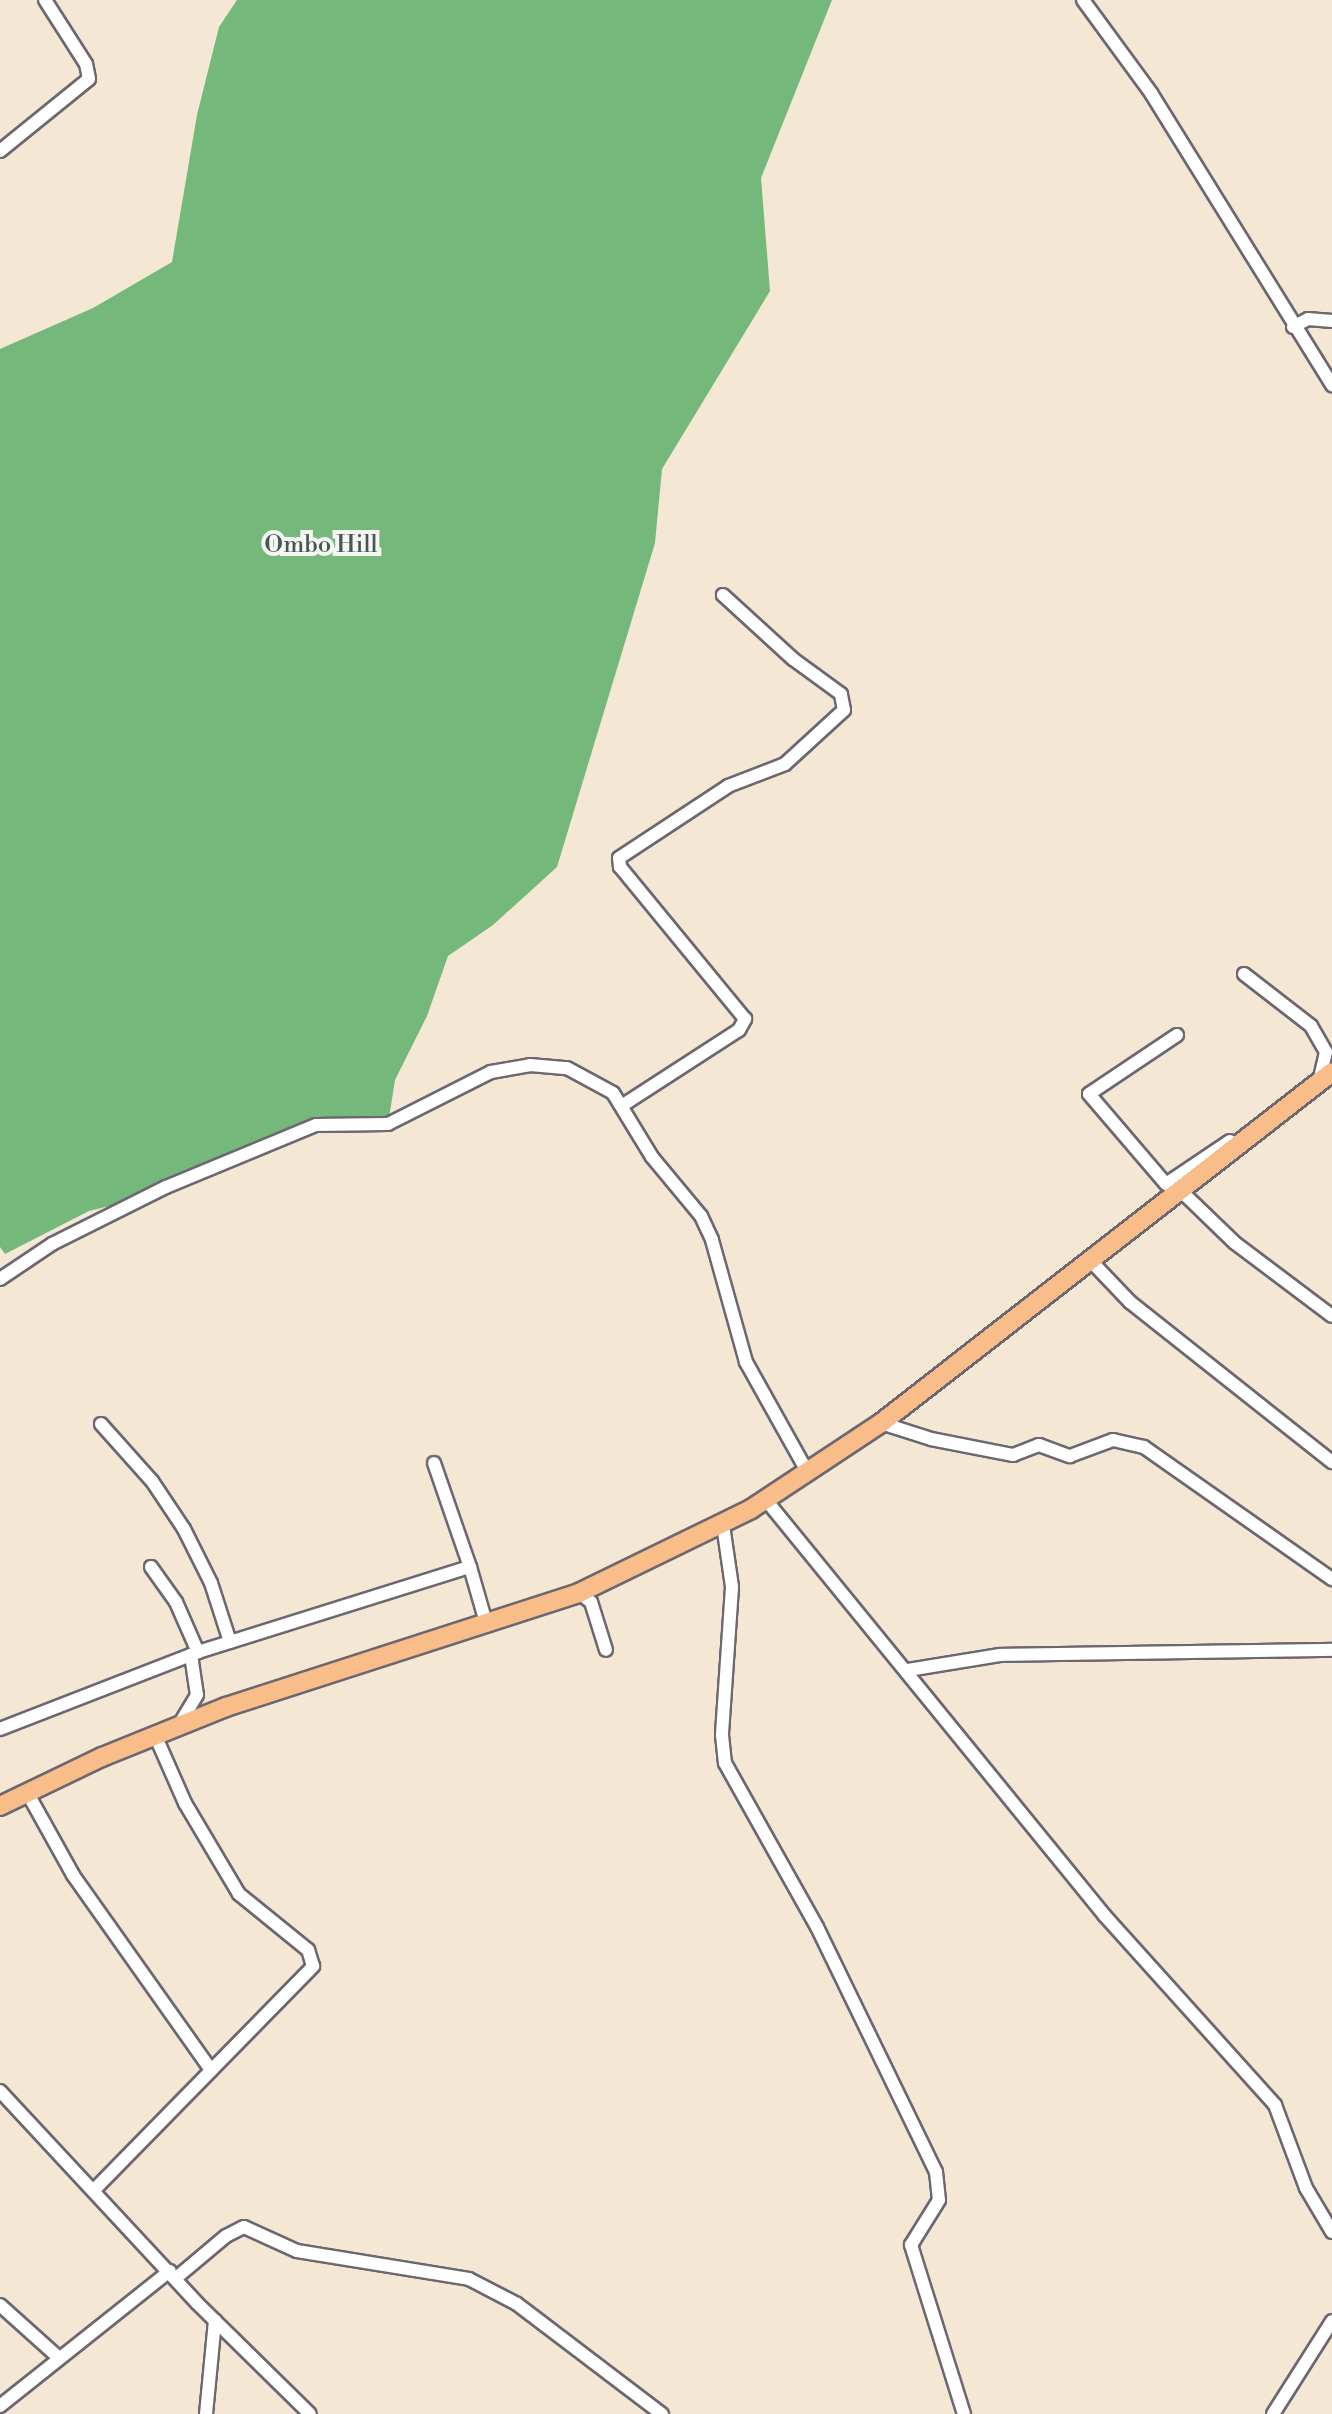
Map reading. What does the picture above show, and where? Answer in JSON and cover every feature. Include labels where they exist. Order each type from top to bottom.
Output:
[{"type":"highway","points":[[0,1806],[179,1725],[334,1671],[487,1626],[579,1593],[723,1525],[808,1473],[881,1423],[1178,1188],[1326,1076]]},
{"type":"street","points":[[0,151],[89,79],[86,64],[45,0]]},
{"type":"street","points":[[1083,0],[1151,93],[1293,327],[1332,385]]},
{"type":"street","points":[[1293,327],[1308,319],[1332,321]]},
{"type":"street","points":[[623,1105],[739,1030],[745,1019],[620,867],[619,858],[728,786],[785,764],[844,710],[841,694],[793,659],[723,595]]},
{"type":"street","points":[[1177,1035],[1089,1094],[1166,1184],[1326,1076],[1326,1052],[1311,1026],[1244,974]]},
{"type":"street","points":[[0,1279],[52,1244],[203,1171],[324,1122],[396,1121],[510,1067],[567,1068],[601,1084],[623,1105],[652,1157],[707,1226],[746,1362],[808,1473]]},
{"type":"street","points":[[1178,1188],[1235,1243],[1332,1316]]},
{"type":"street","points":[[1090,1260],[1130,1302],[1332,1462]]},
{"type":"street","points":[[881,1423],[931,1439],[1013,1455],[1039,1445],[1070,1456],[1113,1440],[1144,1447],[1332,1579]]},
{"type":"street","points":[[101,1424],[152,1481],[184,1529],[211,1583],[230,1642]]},
{"type":"street","points":[[434,1463],[487,1626]]},
{"type":"street","points":[[766,1500],[908,1670],[1105,1916],[1275,2105],[1306,2188],[1332,2232]]},
{"type":"street","points":[[723,1525],[732,1611],[722,1735],[725,1763],[817,1927],[936,2172],[939,2200],[911,2245],[964,2414]]},
{"type":"street","points":[[151,1567],[176,1602],[194,1653],[198,1691],[179,1725]]},
{"type":"street","points":[[0,1729],[194,1653],[470,1567]]},
{"type":"street","points":[[579,1593],[591,1602],[606,1650]]},
{"type":"street","points":[[908,1670],[1000,1655],[1332,1650]]},
{"type":"street","points":[[95,2189],[308,1975],[313,1959],[242,1898],[185,1803],[155,1735]]},
{"type":"street","points":[[28,1794],[73,1875],[211,2070]]},
{"type":"street","points":[[0,2091],[215,2320],[310,2414]]},
{"type":"street","points":[[0,2406],[173,2274],[231,2232],[244,2227],[297,2251],[469,2279],[517,2304],[662,2414]]},
{"type":"street","points":[[0,2305],[59,2358]]},
{"type":"street","points":[[206,2414],[215,2320]]},
{"type":"street","points":[[1273,2414],[1332,2321]]},
{"type":"green space","name":"Ombo Hill","points":[[237,0],[832,0],[761,178],[770,291],[662,469],[655,543],[557,867],[493,925],[448,956],[427,1016],[395,1080],[388,1124],[341,1122],[245,1153],[146,1197],[89,1211],[5,1254],[0,1247],[0,349],[93,308],[172,262],[197,115],[219,27]]}]
